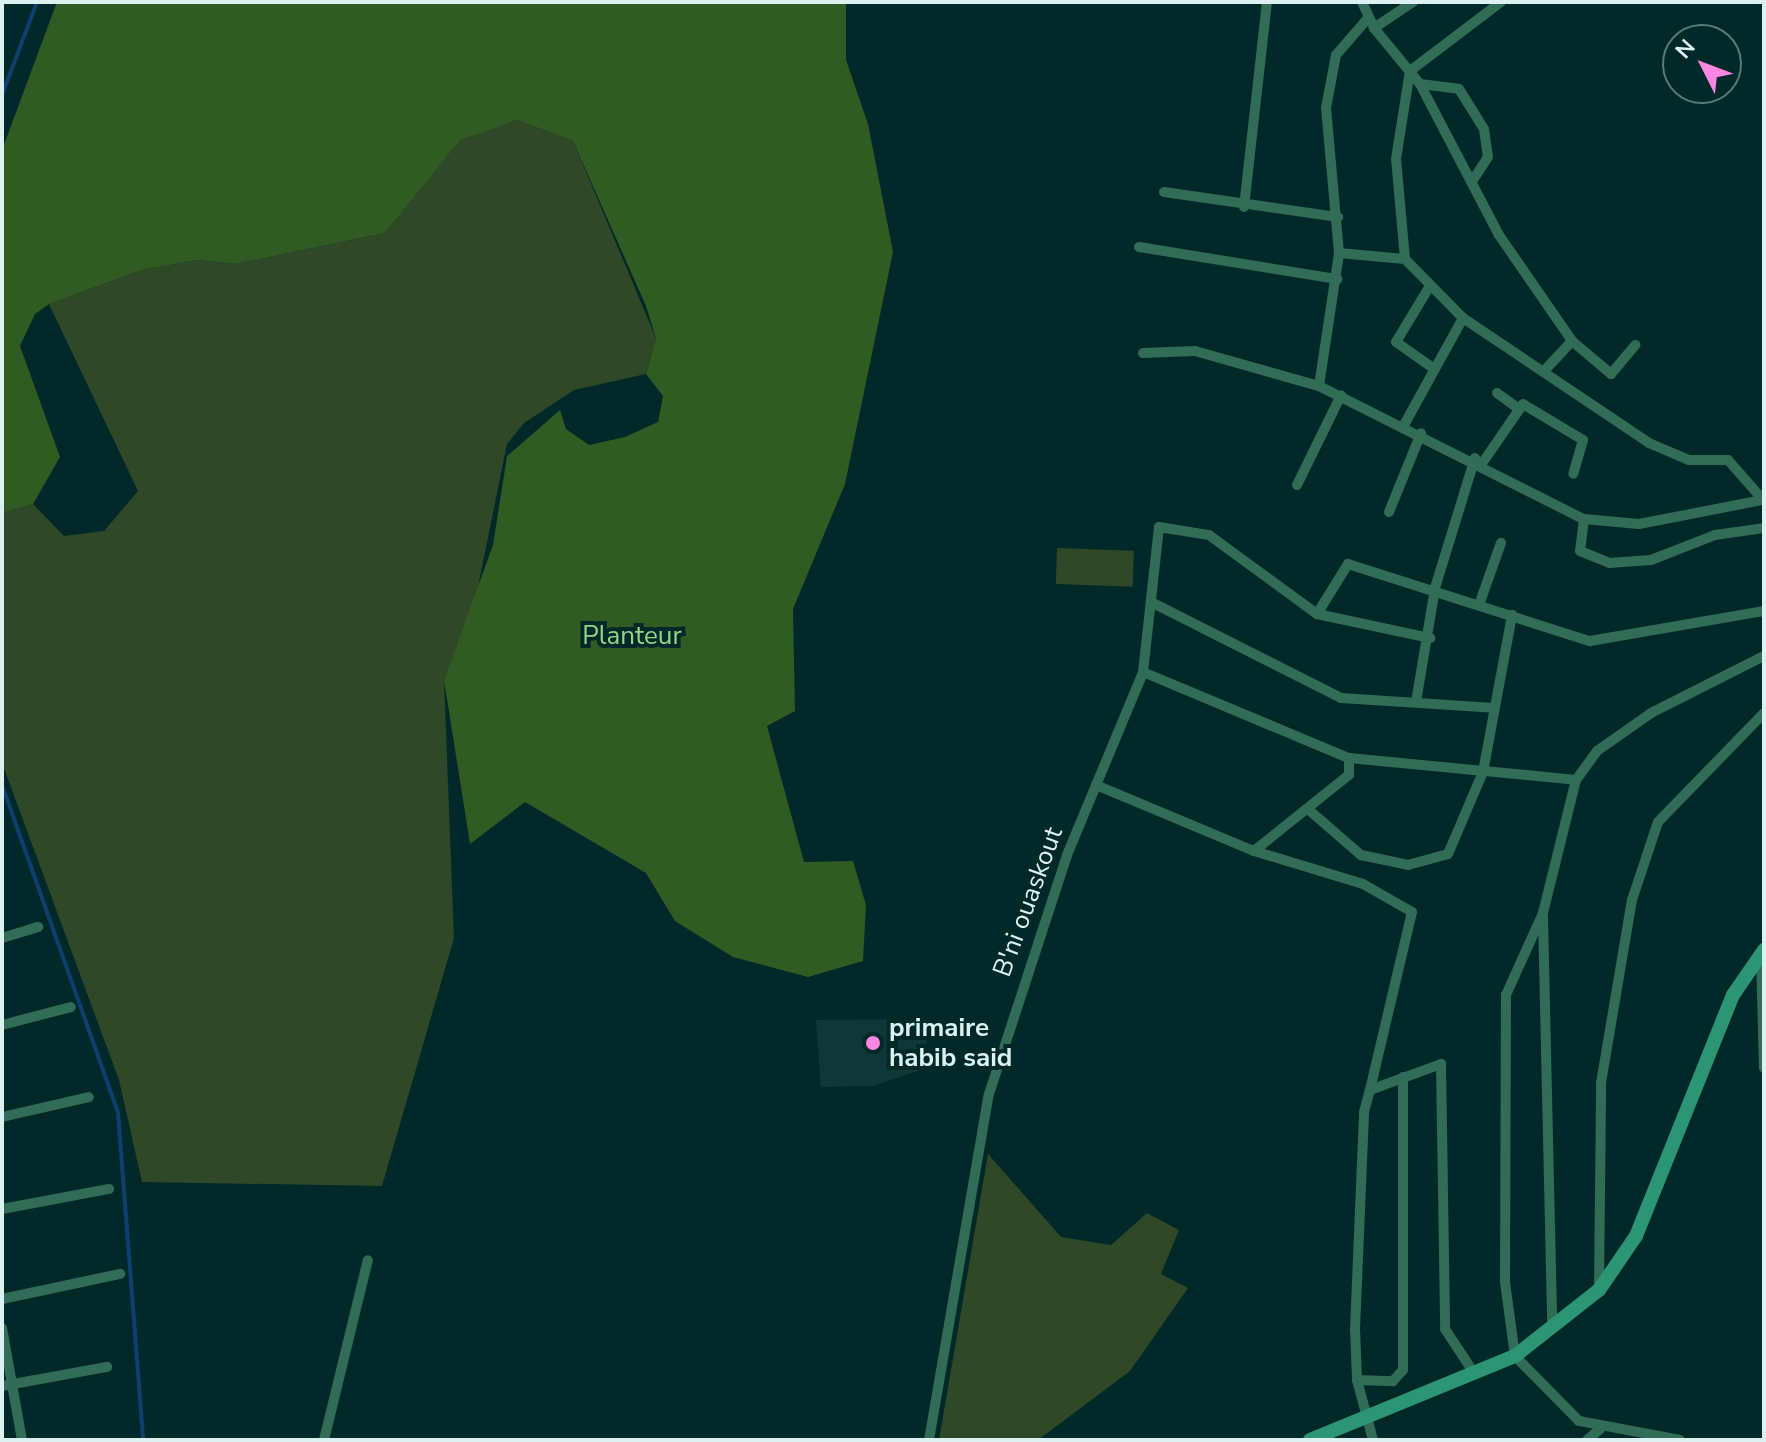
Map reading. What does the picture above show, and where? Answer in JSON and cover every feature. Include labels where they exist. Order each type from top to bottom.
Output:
[{"type":"street","points":[[1244,207],[1267,2]]},
{"type":"street","points":[[1362,2],[1371,23],[1420,84],[1529,286],[1572,341],[1611,374],[1635,345]]},
{"type":"street","points":[[1319,386],[1339,253],[1328,93],[1343,39],[1413,2]]},
{"type":"street","points":[[1501,2],[1410,71],[1396,159],[1405,259],[1428,289],[1463,318],[1545,370],[1667,455],[1728,460],[1764,500]]},
{"type":"street","points":[[1420,84],[1459,89],[1484,129],[1488,157],[1473,180]]},
{"type":"street","points":[[1164,192],[1244,207],[1338,217]]},
{"type":"street","points":[[1139,247],[1337,279]]},
{"type":"street","points":[[1339,253],[1405,259]]},
{"type":"street","points":[[1428,289],[1396,342],[1433,368]]},
{"type":"street","points":[[1404,425],[1463,318]]},
{"type":"street","points":[[1545,370],[1572,341]]},
{"type":"street","points":[[1143,353],[1195,351],[1319,386],[1479,460],[1584,519],[1639,524],[1764,500]]},
{"type":"street","points":[[1497,393],[1516,407]]},
{"type":"street","points":[[1297,485],[1341,395]]},
{"type":"street","points":[[1416,702],[1430,638],[1435,588],[1479,460],[1516,407],[1529,404],[1583,440],[1573,474]]},
{"type":"street","points":[[1389,512],[1421,433]]},
{"type":"street","points":[[1584,519],[1580,551],[1609,563],[1651,560],[1715,535],[1764,528]]},
{"type":"street","name":"B'ni ouaskout","points":[[929,1440],[989,1094],[1045,914],[1143,672],[1159,527],[1209,535],[1317,614]]},
{"type":"street","points":[[1479,605],[1501,543]]},
{"type":"street","points":[[1430,638],[1317,614],[1348,564],[1435,588],[1590,641],[1764,611]]},
{"type":"street","points":[[1151,602],[1341,698],[1494,708]]},
{"type":"street","points":[[1309,810],[1361,855],[1434,863],[1460,836],[1483,772],[1512,615]]},
{"type":"street","points":[[1680,1440],[1600,1429],[1564,1411],[1515,1356],[1505,1282],[1502,1039],[1506,995],[1543,913],[1576,780],[1597,751],[1651,713],[1764,656]]},
{"type":"street","points":[[1143,672],[1349,758],[1576,780]]},
{"type":"street","points":[[1599,1290],[1601,1083],[1632,900],[1658,822],[1764,713]]},
{"type":"street","points":[[1254,851],[1349,775],[1349,758]]},
{"type":"street","points":[[1096,785],[1254,851],[1363,884],[1412,912],[1370,1090],[1356,1234],[1357,1380],[1373,1440]]},
{"type":"street","points":[[1543,913],[1552,1331]]},
{"type":"street","points":[[2,938],[38,927]]},
{"type":"street","points":[[1310,1440],[1515,1356],[1552,1331],[1599,1290],[1636,1236],[1733,995],[1762,952]]},
{"type":"street","points":[[1762,952],[1764,1068]]},
{"type":"street","points":[[2,1025],[71,1007]]},
{"type":"street","points":[[1370,1090],[1441,1064],[1445,1329],[1474,1373]]},
{"type":"street","points":[[1357,1380],[1393,1381],[1403,1370],[1403,1077]]},
{"type":"street","points":[[2,1117],[89,1097]]},
{"type":"street","points":[[2,1209],[109,1189]]},
{"type":"street","points":[[324,1440],[368,1260]]},
{"type":"street","points":[[2,1299],[120,1274]]},
{"type":"street","points":[[2,1328],[7,1386],[22,1440]]},
{"type":"street","points":[[7,1386],[107,1367]]},
{"type":"street","points":[[1587,1440],[1600,1429]]},
{"type":"shaded area","name":"primaire habib said","points":[[925,1019],[929,1067],[873,1086],[821,1087],[816,1020]]},
{"type":"green space","name":"Planteur","points":[[57,2],[846,2],[846,60],[868,124],[893,252],[845,484],[793,609],[795,711],[767,726],[804,862],[853,861],[866,905],[863,961],[808,977],[733,957],[675,921],[646,873],[525,802],[470,844],[444,680],[493,545],[507,456],[560,410],[566,429],[589,445],[625,437],[658,422],[663,396],[646,374],[656,338],[646,306],[573,141],[517,120],[460,140],[385,233],[236,264],[197,260],[142,270],[49,304],[35,314],[20,346],[60,457],[33,504],[2,513],[2,150]]},
{"type":"green space","points":[[517,120],[573,141],[656,338],[646,374],[574,390],[524,423],[507,444],[477,592],[444,680],[454,938],[382,1186],[142,1182],[119,1080],[2,763],[2,513],[33,504],[64,536],[104,531],[138,491],[49,304],[142,270],[197,260],[236,264],[385,233],[460,139]]},
{"type":"green space","points":[[1057,548],[1134,551],[1133,587],[1056,584]]},
{"type":"green space","points":[[988,1154],[1061,1237],[1111,1245],[1147,1213],[1179,1230],[1161,1274],[1188,1288],[1130,1371],[1038,1440],[939,1440]]},
{"type":"waterway","points":[[2,95],[37,2]]},
{"type":"waterway","points":[[2,785],[118,1113],[143,1440]]},
{"type":"place","name":"primaire habib said","points":[[873,1043]]}]
